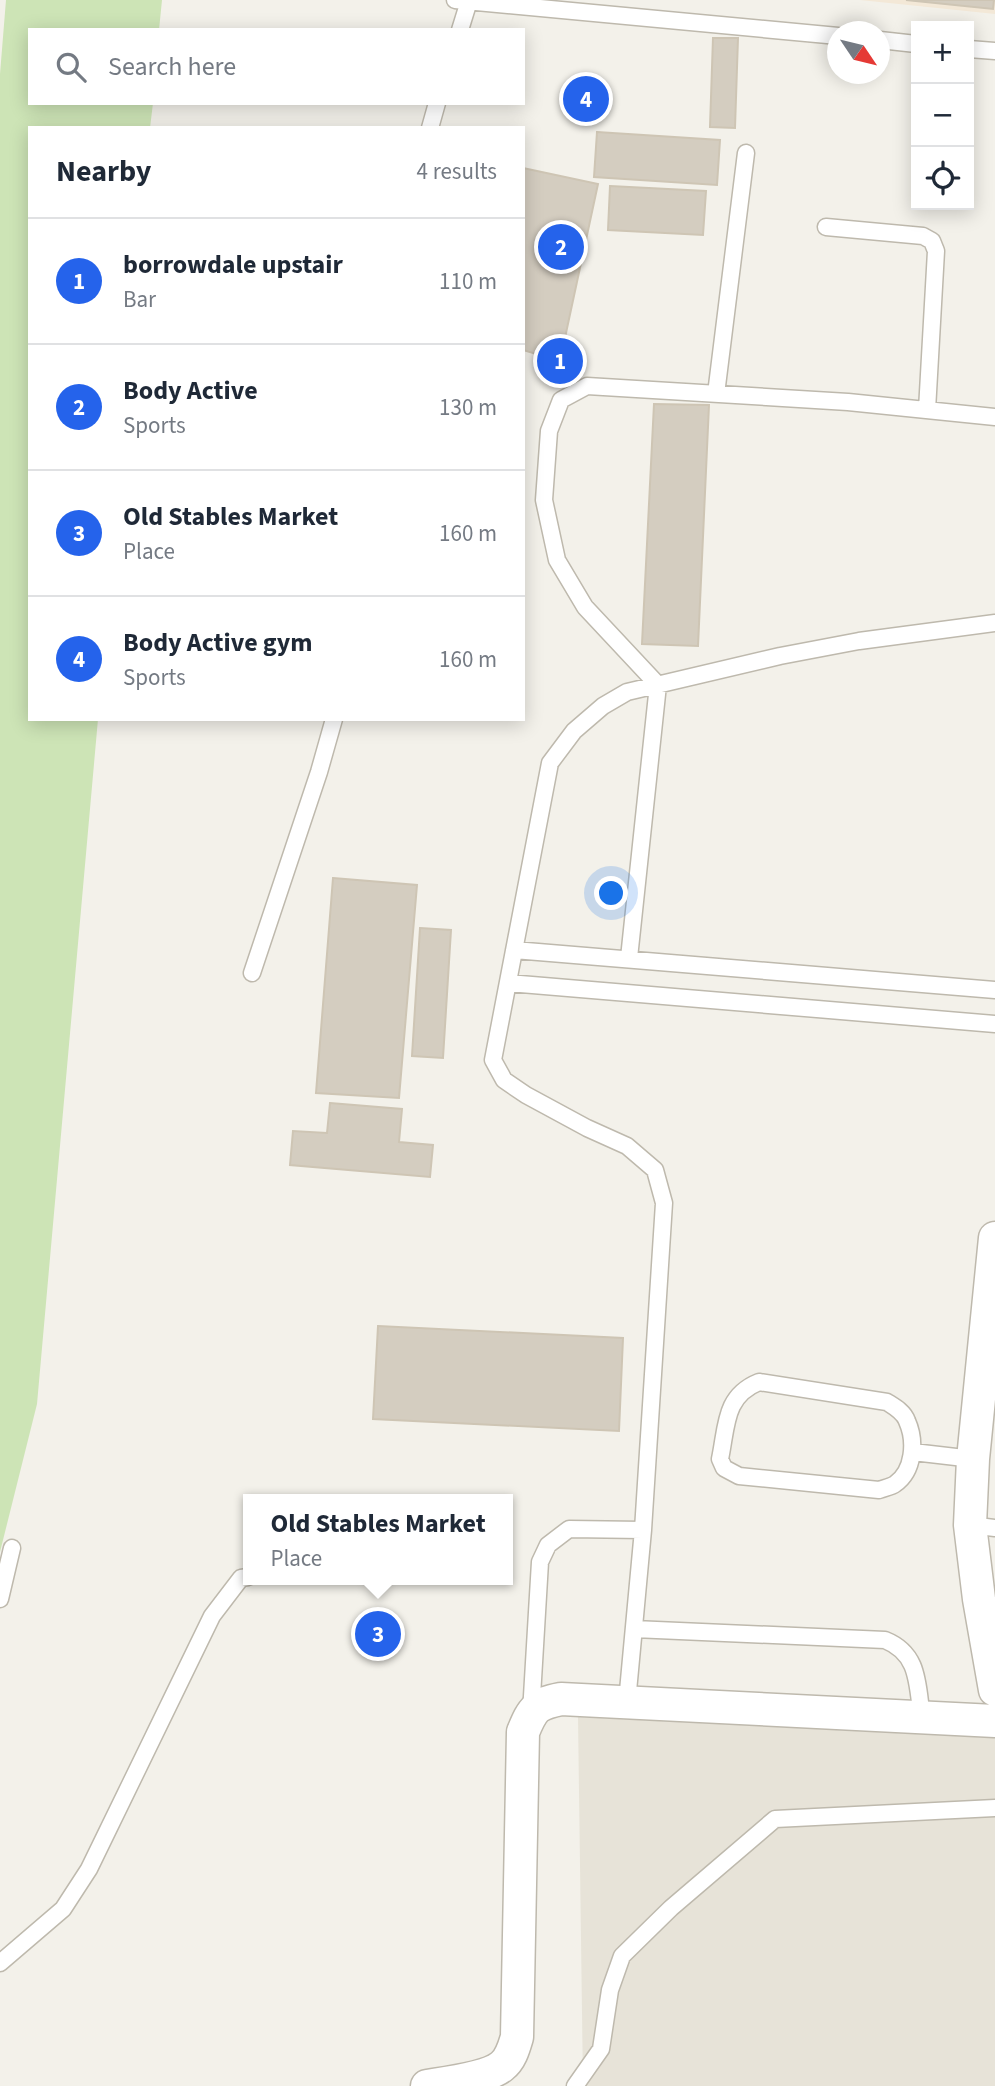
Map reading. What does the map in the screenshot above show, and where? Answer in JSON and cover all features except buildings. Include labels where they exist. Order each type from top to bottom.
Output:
[{"type":"street","points":[[995,1238],[973,1459],[983,1527],[979,1599],[995,1690]]},
{"type":"street","points":[[428,2086],[473,2078],[502,2067],[512,2053],[517,2037],[523,1732],[531,1713],[541,1703],[561,1699],[995,1721]]},
{"type":"lane","points":[[460,28],[462,1],[827,35]]},
{"type":"lane","points":[[890,41],[911,43]]},
{"type":"lane","points":[[974,49],[995,51]]},
{"type":"lane","points":[[431,126],[436,105]]},
{"type":"lane","points":[[716,394],[746,153]]},
{"type":"lane","points":[[825,227],[923,236],[932,241],[936,251],[927,410]]},
{"type":"lane","points":[[629,958],[658,685],[585,607],[556,560],[544,500],[549,431],[561,400],[587,386],[995,417]]},
{"type":"lane","points":[[627,1702],[643,1530],[664,1203],[655,1171],[627,1146],[550,1108],[504,1080],[493,1059],[550,763],[574,731],[603,706],[627,692],[780,656],[995,623]]},
{"type":"lane","points":[[252,973],[333,721]]},
{"type":"lane","points":[[514,950],[995,990]]},
{"type":"lane","points":[[508,984],[995,1024]]},
{"type":"lane","points":[[759,1382],[887,1402],[899,1409],[907,1421],[913,1451],[906,1472],[895,1485],[879,1490],[739,1476],[724,1468],[720,1459],[733,1400],[746,1387],[759,1382]]},
{"type":"lane","points":[[913,1451],[973,1459]]},
{"type":"lane","points":[[531,1713],[540,1562],[548,1545],[569,1529],[643,1530]]},
{"type":"lane","points":[[0,1599],[12,1548]]},
{"type":"lane","points":[[0,1963],[63,1909],[89,1869],[212,1616],[243,1578]]},
{"type":"lane","points":[[634,1629],[885,1640],[900,1646],[913,1663],[922,1717]]},
{"type":"lane","points":[[576,2086],[601,2049],[610,1990],[622,1956],[671,1908],[775,1819],[995,1808]]},
{"type":"shaded area","points":[[860,0],[995,0],[995,14]]},
{"type":"shaded area","points":[[578,1717],[995,1738],[995,2086],[583,2086]]},
{"type":"green space","points":[[6,0],[162,0],[159,28],[28,28],[28,105],[153,105],[150,126],[28,126],[28,721],[98,721],[37,1404],[0,1552],[0,74]]},
{"type":"place","name":"Body Active gym","points":[[586,99]]},
{"type":"place","name":"Body Active","points":[[561,247]]},
{"type":"place","name":"borrowdale upstair","points":[[560,361]]},
{"type":"place","name":"Old Stables Market","points":[[378,1634]]}]
